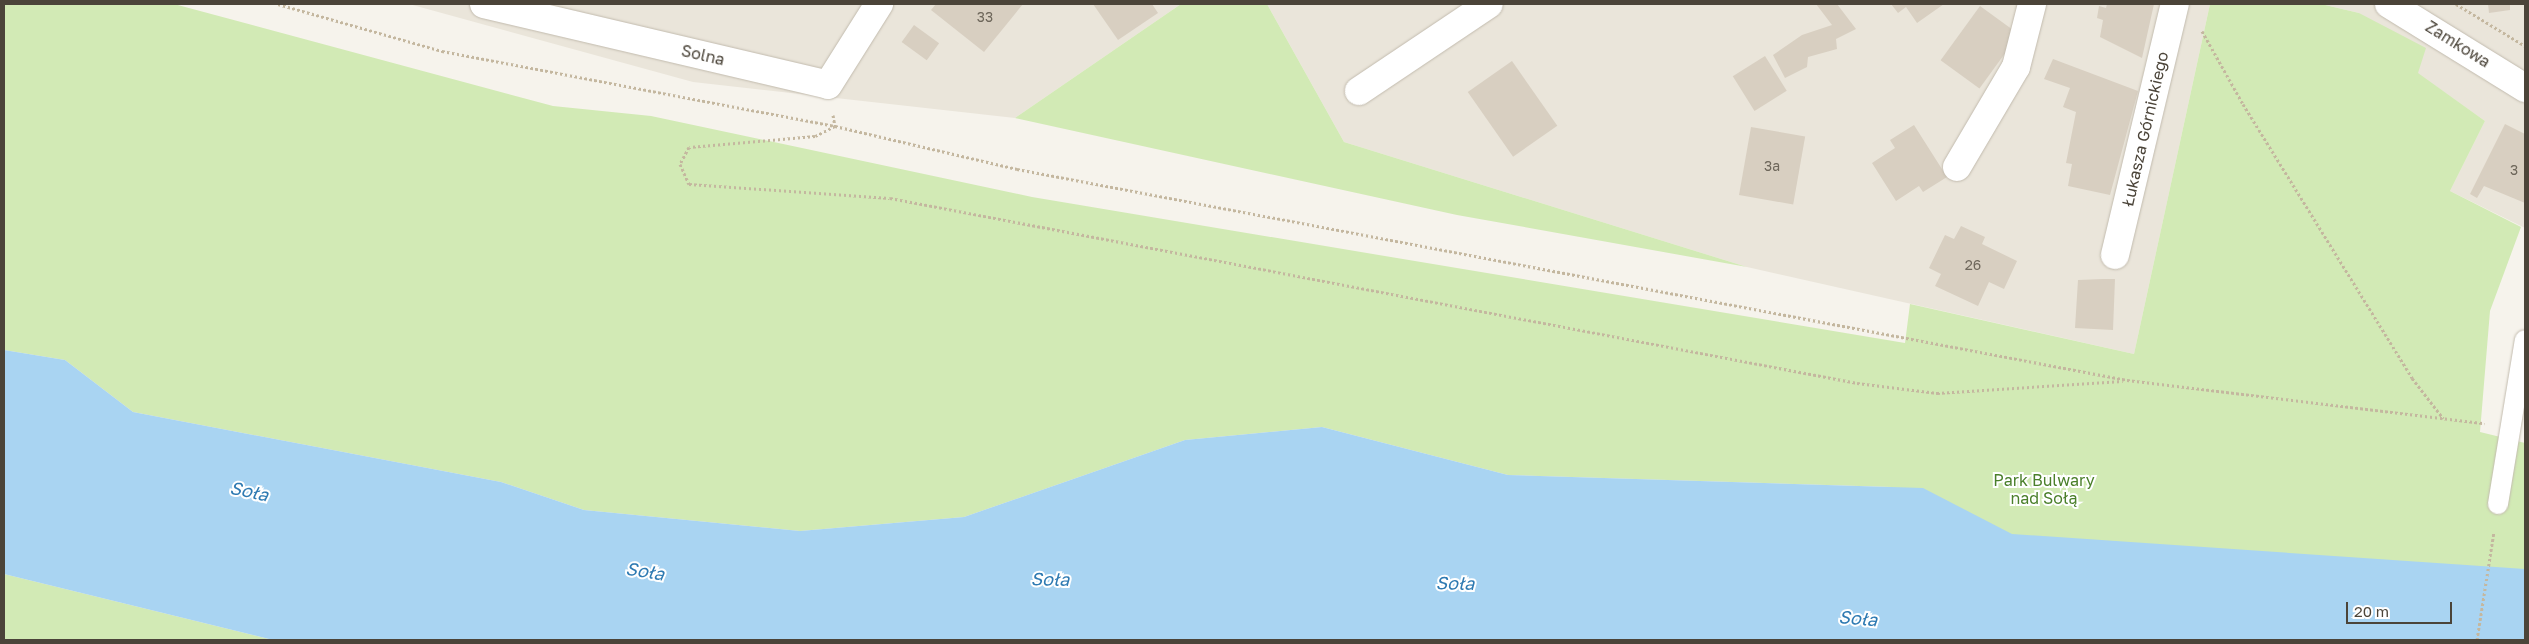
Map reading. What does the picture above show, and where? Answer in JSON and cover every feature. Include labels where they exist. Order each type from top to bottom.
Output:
[{"type":"street","name":"Solna","points":[[484,4],[828,85],[879,4]]},
{"type":"street","points":[[1359,91],[1489,4]]},
{"type":"street","points":[[1957,167],[2016,67],[2032,4]]},
{"type":"street","name":"Łukasza Górnickiego","points":[[2116,255],[2175,4]]},
{"type":"street","name":"Zamkowa","points":[[2390,4],[2525,88]]},
{"type":"lane","points":[[2498,504],[2525,340]]},
{"type":"path","points":[[278,4],[442,50],[835,126],[1017,169],[2127,380],[2512,426]]},
{"type":"path","points":[[2456,4],[2525,46]]},
{"type":"path","points":[[2197,20],[2242,104],[2401,361],[2443,419]]},
{"type":"path","points":[[835,126],[815,136],[689,147],[680,164],[690,184],[890,198],[1857,383],[1937,393],[2127,380]]},
{"type":"path","points":[[2477,640],[2498,504]]},
{"type":"shaded area","points":[[409,4],[1181,4],[1015,118],[693,82]]},
{"type":"shaded area","points":[[1267,4],[2210,4],[2134,354],[1747,267],[1344,142]]},
{"type":"shaded area","points":[[2321,4],[2525,4],[2525,228],[2450,191],[2485,121],[2417,73],[2359,13]]},
{"type":"green space","name":"Park Bulwary nad Sołą","points":[[4,4],[174,4],[553,106],[651,116],[1032,197],[1905,343],[1910,304],[2134,354],[2210,4],[2321,4],[2359,13],[2426,48],[2418,73],[2485,121],[2450,191],[2521,227],[2490,311],[2480,432],[2525,443],[2525,640],[1877,640],[1892,487],[1508,475],[1322,427],[1185,440],[964,517],[800,531],[584,510],[501,482],[133,412],[65,360],[4,350]]},
{"type":"green space","points":[[1181,4],[1267,4],[1344,142],[1747,267],[1457,215],[1015,118]]},
{"type":"green space","points":[[4,574],[273,640],[4,640]]},
{"type":"water","name":"Soła","points":[[4,350],[65,360],[133,412],[501,482],[584,510],[800,531],[964,517],[1185,440],[1322,427],[1508,475],[1923,488],[2012,534],[2525,569],[2525,640],[273,640],[4,574]]},
{"type":"building","points":[[936,4],[1023,4],[984,52],[931,10]]},
{"type":"building","points":[[1093,4],[1152,4],[1158,13],[1118,40]]},
{"type":"building","points":[[1816,4],[1837,4],[1856,29],[1836,39],[1837,49],[1808,57],[1807,67],[1785,78],[1773,55],[1802,35],[1832,25]]},
{"type":"building","points":[[1891,4],[1944,4],[1917,23],[1906,7],[1898,13]]},
{"type":"building","points":[[2107,4],[2154,4],[2142,58],[2100,37],[2103,20],[2097,18],[2099,6],[2106,8]]},
{"type":"building","points":[[2488,4],[2510,4],[2510,10],[2489,13]]},
{"type":"building","points":[[1980,6],[2019,34],[1979,88],[1941,60]]},
{"type":"building","points":[[914,25],[939,43],[927,60],[902,42]]},
{"type":"building","points":[[1765,56],[1787,91],[1755,111],[1733,76]]},
{"type":"building","points":[[2053,59],[2138,91],[2110,195],[2068,186],[2072,164],[2066,163],[2076,112],[2063,107],[2070,88],[2044,79]]},
{"type":"building","points":[[1512,61],[1557,126],[1513,157],[1468,92]]},
{"type":"building","points":[[2505,124],[2525,134],[2525,203],[2484,186],[2477,198],[2470,194]]},
{"type":"building","points":[[1914,125],[1947,177],[1923,192],[1919,186],[1896,201],[1872,163],[1895,148],[1890,140]]},
{"type":"building","points":[[1751,127],[1805,137],[1793,205],[1739,195]]},
{"type":"building","points":[[1961,226],[1985,237],[1982,244],[2017,261],[2004,289],[1989,282],[1978,306],[1935,286],[1941,274],[1929,268],[1945,235],[1954,239]]},
{"type":"building","points":[[2115,279],[2113,330],[2075,328],[2078,280]]}]
